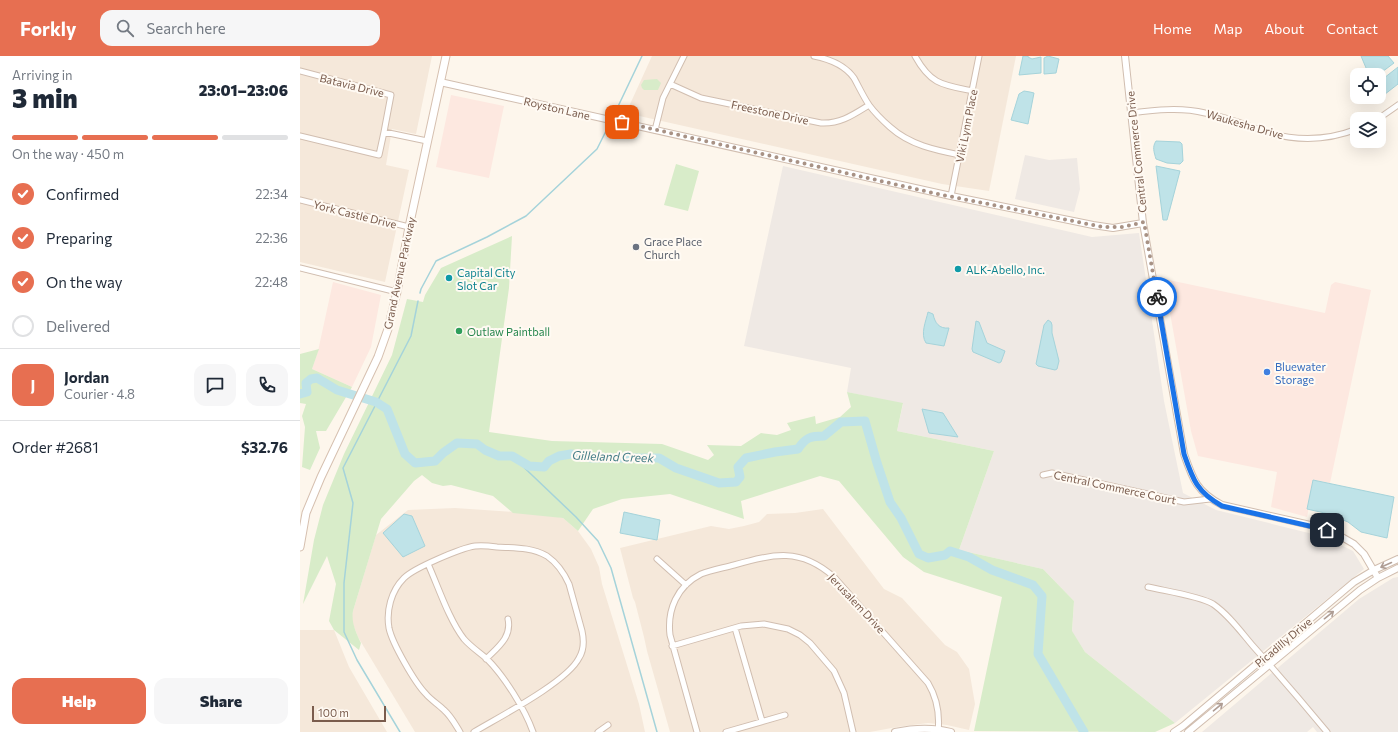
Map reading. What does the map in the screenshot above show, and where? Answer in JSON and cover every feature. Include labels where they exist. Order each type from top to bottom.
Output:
[{"type":"main road","name":"Grand Avenue Parkway","points":[[300,547],[306,514],[338,439],[378,357],[388,329],[446,56]]},
{"type":"street","points":[[655,130],[663,98],[684,56]]},
{"type":"street","points":[[814,56],[824,58],[841,66],[853,76],[869,105],[880,118],[902,136],[931,149],[960,155]]},
{"type":"street","points":[[915,56],[922,69],[937,83],[973,91]]},
{"type":"street","name":"Viki Lynn Place","points":[[951,196],[979,56]]},
{"type":"street","name":"Central Commerce Drive","points":[[1125,56],[1144,222],[1184,454],[1191,476],[1201,492],[1222,506],[1319,527],[1335,533],[1354,544],[1364,554],[1378,578]]},
{"type":"street","name":"Batavia Drive","points":[[300,71],[391,95],[384,132]]},
{"type":"street","name":"Royston Lane","points":[[440,82],[951,196],[1103,227],[1123,227],[1144,222]]},
{"type":"street","name":"Freestone Drive","points":[[670,84],[701,98],[829,124],[844,120],[869,105]]},
{"type":"street","points":[[1386,113],[1398,105]]},
{"type":"street","name":"Waukesha Drive","points":[[1131,114],[1170,110],[1193,111],[1206,113],[1270,133],[1292,137],[1314,138],[1332,136],[1350,131]]},
{"type":"street","points":[[300,136],[379,155],[384,132],[427,141]]},
{"type":"street","name":"York Castle Drive","points":[[300,200],[409,227]]},
{"type":"street","points":[[300,268],[397,292]]},
{"type":"street","name":"Central Commerce Court","points":[[1043,475],[1052,473],[1184,502],[1210,499]]},
{"type":"street","points":[[460,732],[452,718],[445,710],[425,694],[395,646],[389,628],[388,619],[390,602],[403,579],[415,569],[465,548],[479,546],[533,550],[546,556],[561,570],[569,584],[582,631],[582,652],[576,664],[553,684],[474,732]]},
{"type":"street","name":"Jerusalem Drive","points":[[697,732],[672,646],[669,627],[670,612],[676,597],[686,585],[702,574],[763,557],[778,555],[802,558],[816,564],[834,578],[924,677],[933,691],[936,701],[938,709],[938,730]]},
{"type":"street","points":[[657,559],[686,585]]},
{"type":"street","name":"Picadilly Drive","points":[[1174,732],[1354,582],[1374,570],[1398,559]]},
{"type":"street","points":[[428,564],[459,632],[470,646],[486,659],[501,675],[527,718],[532,732]]},
{"type":"street","name":"Picadilly Drive","points":[[1188,732],[1360,590],[1378,578],[1398,568]]},
{"type":"street","points":[[1148,587],[1201,599],[1212,604],[1232,621],[1326,732]]},
{"type":"street","points":[[486,659],[504,641],[508,634],[510,627],[508,619]]},
{"type":"street","points":[[672,646],[735,628],[764,624],[788,629],[800,635],[810,643],[834,671],[844,693],[853,732]]},
{"type":"street","points":[[735,628],[762,721]]},
{"type":"street","points":[[726,732],[785,715]]},
{"type":"street","points":[[598,732],[608,725]]},
{"type":"street","points":[[894,732],[921,728],[951,732]]},
{"type":"shaded area","points":[[300,56],[432,56],[416,134],[392,129],[386,165],[409,170],[385,282],[300,262]]},
{"type":"shaded area","points":[[652,56],[1016,56],[989,191],[942,184],[626,113]]},
{"type":"shaded area","points":[[451,95],[504,106],[489,178],[436,167]]},
{"type":"shaded area","points":[[1025,155],[1049,160],[1077,158],[1080,189],[1074,212],[1015,199]]},
{"type":"shaded area","points":[[783,166],[1092,237],[1139,233],[1164,401],[1183,493],[1216,510],[1325,537],[1353,551],[1364,569],[1175,723],[1085,652],[1072,632],[1074,601],[1043,569],[959,550],[994,451],[897,431],[903,404],[847,392],[851,368],[744,346]]},
{"type":"shaded area","name":"Bluewater Storage","points":[[1164,279],[1325,313],[1331,285],[1335,282],[1371,290],[1330,483],[1314,480],[1307,517],[1271,507],[1277,472],[1198,456],[1191,431]]},
{"type":"shaded area","points":[[333,282],[381,295],[371,347],[352,387],[312,369],[318,351]]},
{"type":"shaded area","points":[[455,508],[543,514],[563,518],[578,531],[591,549],[599,567],[602,584],[639,704],[645,732],[415,732],[358,637],[351,619],[376,535],[408,510]]},
{"type":"shaded area","points":[[823,509],[884,589],[902,598],[945,645],[957,652],[969,669],[975,704],[969,730],[947,725],[928,723],[870,732],[670,732],[620,548],[711,526],[729,529],[744,526],[759,522],[767,514],[795,513]]},
{"type":"shaded area","points":[[1398,577],[1398,732],[1317,732],[1313,727],[1307,732],[1202,732],[1359,599],[1393,578]]},
{"type":"shaded area","points":[[300,630],[334,630],[349,667],[387,732],[300,732]]},
{"type":"green space","points":[[657,79],[661,83],[658,90],[644,90],[642,88],[641,85],[644,80]]},
{"type":"green space","points":[[676,164],[699,171],[688,211],[664,205]]},
{"type":"green space","points":[[512,236],[509,288],[489,432],[552,441],[662,444],[708,460],[714,455],[707,445],[741,446],[761,433],[777,435],[791,430],[787,423],[815,416],[816,424],[840,417],[851,407],[847,392],[903,403],[897,431],[994,451],[959,550],[1043,569],[1074,601],[1072,631],[1085,652],[1175,723],[1155,732],[974,731],[1002,597],[924,572],[903,557],[839,481],[820,476],[741,501],[744,519],[670,494],[622,499],[593,509],[578,531],[563,518],[513,513],[493,496],[451,485],[443,486],[432,483],[422,475],[414,481],[381,519],[353,611],[353,623],[361,643],[359,650],[334,630],[329,621],[336,584],[327,556],[303,604],[314,540],[323,505],[344,454],[392,355],[407,299],[423,302],[425,295],[441,268]]},
{"type":"green space","points":[[319,349],[312,369],[352,387],[326,431],[316,431],[320,448],[310,470],[302,467],[305,427],[302,416],[306,404],[300,403],[300,354]]},
{"type":"water","points":[[1023,56],[1028,56],[1032,59],[1041,57],[1041,73],[1019,75]]},
{"type":"water","points":[[1048,56],[1059,59],[1056,73],[1044,74],[1044,58]]},
{"type":"water","points":[[1361,56],[1388,56],[1394,63],[1386,69],[1366,68]]},
{"type":"water","points":[[1398,67],[1398,84],[1386,93],[1386,76]]},
{"type":"water","points":[[1024,91],[1034,93],[1028,124],[1011,120],[1019,94]]},
{"type":"water","points":[[1156,141],[1180,142],[1182,144],[1183,161],[1180,164],[1167,163],[1156,159],[1154,147]]},
{"type":"water","points":[[1156,166],[1180,171],[1167,220],[1163,220]]},
{"type":"water","points":[[928,312],[933,314],[936,323],[943,328],[949,328],[944,346],[926,343],[924,339],[924,328]]},
{"type":"water","points":[[1048,320],[1052,325],[1052,333],[1059,361],[1057,369],[1055,370],[1038,366],[1036,364],[1044,325]]},
{"type":"water","points":[[976,321],[979,322],[987,343],[1005,351],[1001,362],[999,363],[973,352],[972,349]]},
{"type":"water","points":[[922,409],[943,413],[958,437],[929,433]]},
{"type":"water","points":[[1313,480],[1394,497],[1387,538],[1361,532],[1348,522],[1329,514],[1307,509]]},
{"type":"water","points":[[624,512],[660,520],[657,540],[620,533]]},
{"type":"water","points":[[404,514],[412,516],[425,546],[403,557],[383,533]]},
{"type":"waterway","points":[[613,117],[642,56]]},
{"type":"waterway","points":[[420,293],[436,261],[487,237],[526,216],[597,149],[609,125]]},
{"type":"waterway","points":[[400,732],[357,660],[344,632],[344,583],[353,503],[343,468],[411,336],[418,301]]},
{"type":"waterway","name":"Gilleland Creek","points":[[300,394],[307,392],[306,383],[311,379],[317,378],[337,390],[376,402],[387,409],[405,454],[415,463],[435,461],[457,443],[477,444],[485,450],[499,456],[512,456],[529,466],[544,467],[549,461],[559,456],[571,454],[591,458],[659,458],[676,468],[719,483],[736,482],[740,477],[738,467],[746,458],[798,449],[809,438],[824,436],[841,422],[865,421],[890,502],[901,518],[919,554],[928,558],[945,555],[950,551],[969,557],[992,570],[1033,585],[1042,596],[1038,654],[1084,732]]},
{"type":"waterway","points":[[512,456],[576,517],[598,541],[611,568],[657,732]]},
{"type":"way so far","points":[[622,122],[938,194],[1103,227],[1123,227],[1144,222],[1157,297]]},
{"type":"place","name":"Grace Place Church","points":[[636,247]]},
{"type":"place","name":"ALK-Abello, Inc.","points":[[958,269]]},
{"type":"place","name":"Capital City Slot Car","points":[[449,278]]},
{"type":"place","name":"Outlaw Paintball","points":[[459,331]]},
{"type":"place","name":"Bluewater Storage","points":[[1267,372]]},
{"type":"route","points":[[1157,297],[1184,454],[1191,476],[1201,492],[1222,506],[1327,530]]}]
